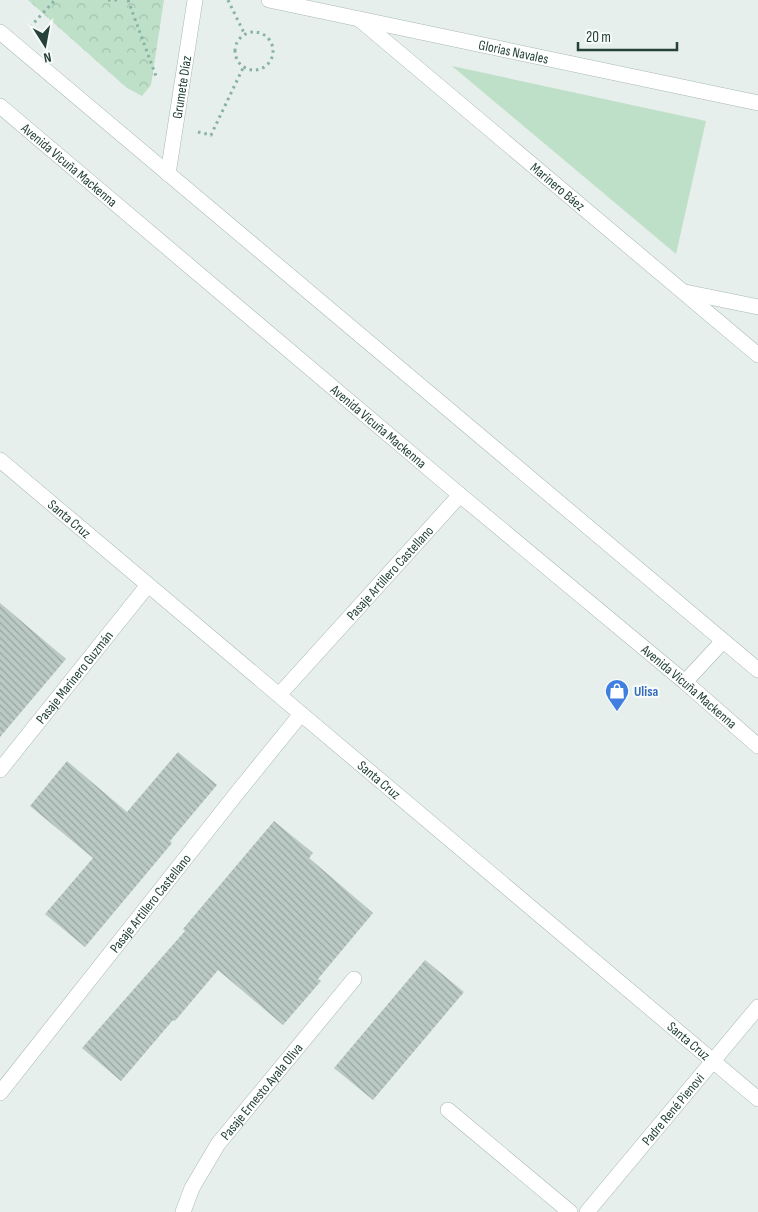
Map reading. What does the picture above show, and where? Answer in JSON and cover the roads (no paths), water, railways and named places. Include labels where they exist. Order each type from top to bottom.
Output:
[{"type":"street","name":"Grumete Díaz","points":[[168,174],[195,0]]},
{"type":"street","name":"Glorias Navales","points":[[269,0],[758,103]]},
{"type":"street","name":"Marinero Báez","points":[[359,19],[758,355]]},
{"type":"street","points":[[0,32],[758,670]]},
{"type":"street","name":"Avenida Vicuña Mackenna","points":[[0,106],[460,495],[685,682],[758,746]]},
{"type":"street","points":[[684,292],[758,307]]},
{"type":"street","name":"Santa Cruz","points":[[2,466],[148,585],[758,1099]]},
{"type":"street","name":"Pasaje Artillero Castellano","points":[[279,695],[460,495]]},
{"type":"street","name":"Pasaje Marinero Guzmán","points":[[0,770],[148,585]]},
{"type":"street","points":[[685,682],[723,641]]},
{"type":"street","name":"Pasaje Artillero Castellano","points":[[0,1093],[301,714]]},
{"type":"street","name":"Pasaje Ernesto Ayala Oliva","points":[[184,1212],[192,1188],[218,1144],[354,979]]},
{"type":"street","name":"Padre René Pienovi","points":[[588,1212],[758,1008]]},
{"type":"street","points":[[448,1110],[570,1212]]},
{"type":"place","name":"Ulisa","points":[[617,712]]}]
